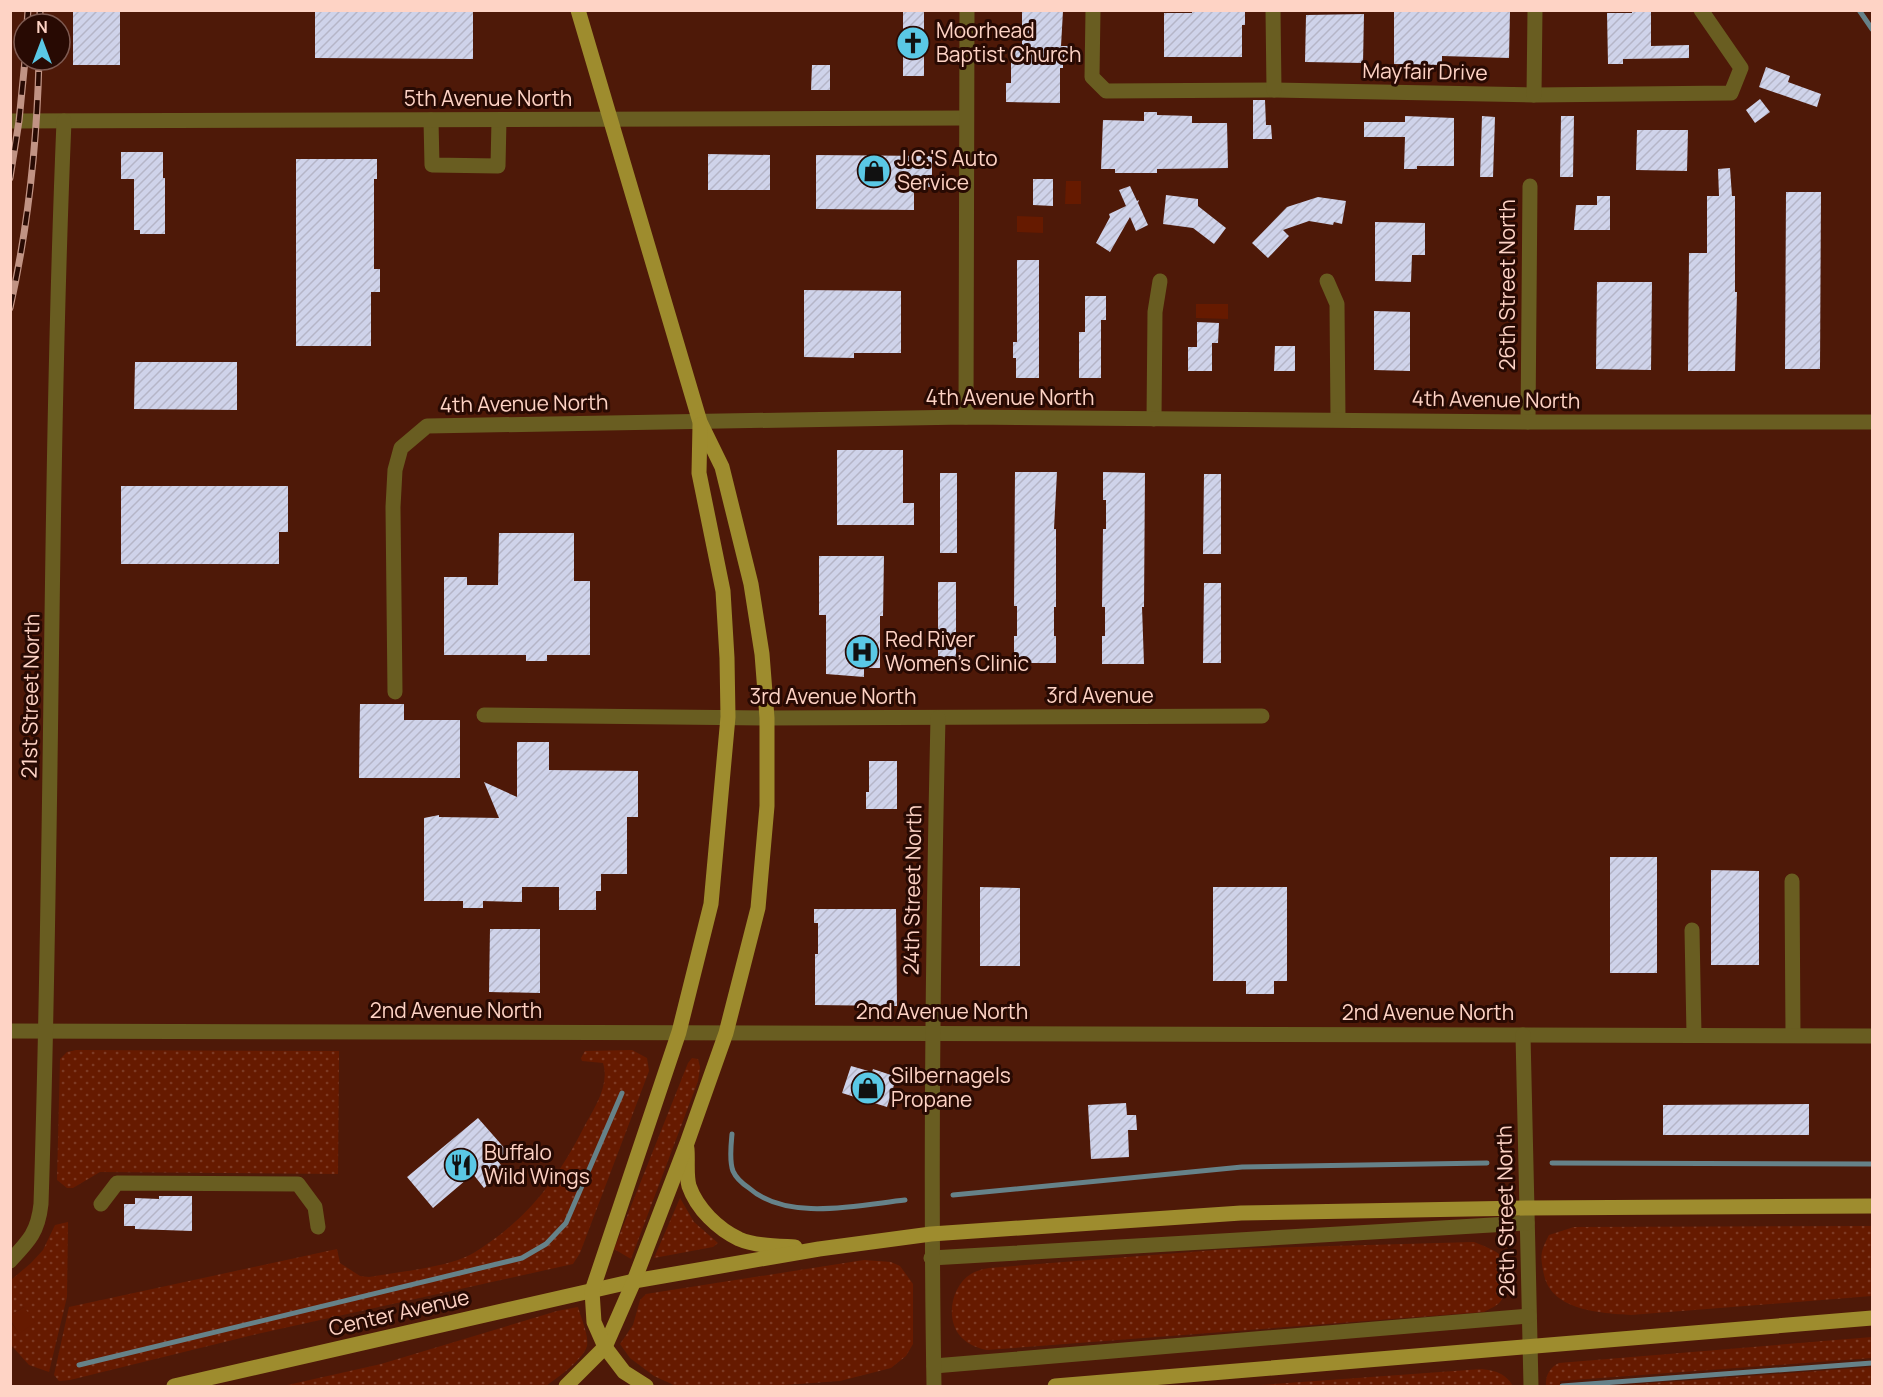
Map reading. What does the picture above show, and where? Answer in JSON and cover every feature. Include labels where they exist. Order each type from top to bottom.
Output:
[{"type":"main road","points":[[566,1386],[605,1347],[634,1281],[726,1033],[758,908],[767,806],[767,718],[762,654],[751,584],[722,467],[700,422],[578,10]]},
{"type":"main road","points":[[646,1386],[624,1372],[605,1347],[594,1322],[592,1291],[679,1032],[711,904],[728,717],[727,658],[723,591],[699,473],[700,422]]},
{"type":"main road","points":[[687,1143],[689,1185],[700,1209],[714,1222],[740,1239],[770,1245],[819,1249],[931,1234],[1241,1213],[1527,1216],[1872,1206]]},
{"type":"main road","name":"Center Avenue","points":[[174,1386],[634,1281],[819,1249]]},
{"type":"main road","points":[[1055,1386],[1872,1318]]},
{"type":"street","points":[[966,417],[967,10]]},
{"type":"street","name":"Mayfair Drive","points":[[1093,10],[1092,77],[1106,91],[1274,90],[1534,95],[1731,93],[1741,68],[1701,10]]},
{"type":"street","points":[[1273,10],[1274,90]]},
{"type":"street","points":[[1534,95],[1535,10]]},
{"type":"street","name":"5th Avenue North","points":[[10,121],[966,118]]},
{"type":"street","points":[[431,120],[432,165],[498,166],[499,120]]},
{"type":"street","name":"21st Street North","points":[[10,1261],[31,1239],[39,1222],[41,1204],[47,1031],[55,448],[64,121]]},
{"type":"street","name":"26th Street North","points":[[1528,422],[1530,186]]},
{"type":"street","points":[[1154,419],[1155,312],[1160,281]]},
{"type":"street","points":[[1327,281],[1337,304],[1338,419]]},
{"type":"street","name":"4th Avenue North","points":[[396,692],[394,470],[400,448],[427,426],[966,417],[1528,422],[1872,422]]},
{"type":"street","name":"3rd Avenue North","points":[[484,715],[938,718]]},
{"type":"street","name":"3rd Avenue","points":[[938,718],[1262,716]]},
{"type":"street","name":"24th Street North","points":[[934,1386],[931,1258],[931,1033],[938,718]]},
{"type":"street","points":[[1792,881],[1793,1035]]},
{"type":"street","points":[[1692,930],[1694,1035]]},
{"type":"street","name":"2nd Avenue North","points":[[10,1031],[1872,1036]]},
{"type":"street","name":"26th Street North","points":[[1522,1035],[1531,1386]]},
{"type":"street","points":[[101,1204],[117,1183],[298,1184],[315,1207],[318,1227]]},
{"type":"street","points":[[931,1258],[1527,1216]]},
{"type":"street","points":[[934,1366],[1529,1316]]},
{"type":"shaded area","points":[[1066,181],[1081,181],[1081,204],[1065,204]]},
{"type":"shaded area","points":[[1017,216],[1043,217],[1043,233],[1017,232]]},
{"type":"shaded area","points":[[1196,304],[1228,304],[1228,319],[1196,318]]},
{"type":"shaded area","points":[[76,1050],[339,1051],[338,1174],[100,1172],[73,1188],[67,1188],[57,1180],[60,1059],[67,1052]]},
{"type":"shaded area","points":[[632,1050],[647,1058],[649,1071],[580,1253],[573,1264],[257,1334],[70,1380],[59,1381],[54,1375],[69,1307],[337,1249],[340,1263],[360,1276],[369,1277],[436,1266],[471,1254],[520,1218],[545,1190],[575,1144],[603,1088],[605,1072],[603,1063],[582,1061],[581,1058],[585,1051]]},
{"type":"shaded area","points":[[692,1058],[698,1059],[700,1067],[698,1081],[631,1259],[614,1249],[688,1063]]},
{"type":"shaded area","points":[[680,1198],[694,1222],[718,1243],[713,1247],[654,1258]]},
{"type":"shaded area","points":[[68,1222],[67,1297],[49,1372],[29,1365],[11,1345],[10,1321],[19,1333],[24,1307],[11,1315],[11,1280],[43,1250],[55,1225]]},
{"type":"shaded area","points":[[1872,1226],[1872,1296],[1631,1315],[1606,1313],[1579,1308],[1557,1296],[1549,1287],[1542,1263],[1542,1250],[1549,1235],[1574,1227]]},
{"type":"shaded area","points":[[1474,1242],[1498,1253],[1507,1269],[1503,1298],[1497,1305],[1484,1312],[987,1350],[973,1346],[964,1340],[953,1322],[952,1304],[964,1279],[989,1268],[1229,1249]]},
{"type":"shaded area","points":[[864,1260],[891,1262],[900,1266],[913,1284],[913,1344],[906,1356],[891,1368],[840,1381],[771,1386],[676,1386],[654,1376],[630,1358],[620,1344],[633,1325],[640,1300],[646,1294]]},
{"type":"shaded area","points":[[24,1307],[35,1322],[19,1334],[11,1321],[11,1315]]},
{"type":"shaded area","points":[[578,1307],[586,1332],[585,1351],[563,1374],[546,1386],[283,1386],[381,1364],[557,1311]]},
{"type":"shaded area","points":[[1872,1337],[1872,1358],[1560,1381],[1560,1386],[1546,1386],[1549,1372],[1559,1363]]},
{"type":"shaded area","points":[[1872,1367],[1872,1386],[1613,1386]]},
{"type":"shaded area","points":[[1482,1369],[1500,1373],[1513,1386],[1246,1386]]},
{"type":"building","points":[[73,10],[120,10],[120,65],[73,65]]},
{"type":"building","points":[[315,10],[473,10],[473,59],[315,58]]},
{"type":"building","name":"Moorhead Baptist Church","points":[[903,10],[924,10],[924,76],[903,76]]},
{"type":"building","points":[[1022,10],[1063,11],[1061,46],[1071,46],[1071,60],[1063,60],[1063,68],[1060,68],[1060,103],[1006,102],[1006,83],[1011,83],[1011,47],[1022,47]]},
{"type":"building","points":[[1394,10],[1510,11],[1509,58],[1442,56],[1442,65],[1394,64]]},
{"type":"building","points":[[1632,10],[1651,10],[1651,46],[1689,45],[1689,58],[1623,59],[1623,64],[1608,64],[1607,13],[1632,13]]},
{"type":"building","points":[[1192,11],[1245,11],[1245,25],[1242,25],[1242,57],[1164,57],[1164,13],[1192,13]]},
{"type":"building","points":[[1364,14],[1363,63],[1305,62],[1306,15]]},
{"type":"building","points":[[812,65],[830,65],[830,90],[811,90]]},
{"type":"building","points":[[1766,67],[1790,76],[1788,82],[1821,94],[1817,107],[1759,87]]},
{"type":"building","points":[[1760,99],[1770,112],[1755,123],[1746,110]]},
{"type":"building","points":[[1253,100],[1265,100],[1266,125],[1271,125],[1272,139],[1253,139]]},
{"type":"building","points":[[1144,112],[1157,112],[1157,115],[1192,116],[1192,123],[1227,123],[1228,168],[1157,169],[1157,173],[1115,173],[1115,169],[1101,169],[1103,120],[1144,121]]},
{"type":"building","points":[[1405,116],[1454,118],[1454,166],[1417,166],[1417,169],[1404,169],[1405,137],[1364,137],[1364,122],[1405,122]]},
{"type":"building","points":[[1482,116],[1495,117],[1493,177],[1480,177]]},
{"type":"building","points":[[1561,116],[1574,116],[1573,177],[1560,177]]},
{"type":"building","points":[[1637,130],[1688,130],[1687,171],[1636,170]]},
{"type":"building","points":[[121,152],[163,152],[165,234],[140,234],[140,230],[134,230],[134,179],[121,179]]},
{"type":"building","points":[[708,154],[770,155],[770,190],[708,190]]},
{"type":"building","name":"J.C.'S Auto Service","points":[[816,155],[932,156],[932,187],[914,187],[914,210],[816,209]]},
{"type":"building","points":[[296,159],[377,159],[377,179],[374,179],[374,269],[380,269],[380,292],[371,292],[371,346],[296,346]]},
{"type":"building","points":[[1730,168],[1732,196],[1735,196],[1735,292],[1737,292],[1735,371],[1688,371],[1689,253],[1707,253],[1707,196],[1719,196],[1718,169]]},
{"type":"building","points":[[1033,179],[1053,179],[1053,206],[1033,205]]},
{"type":"building","points":[[1130,186],[1137,201],[1139,200],[1138,203],[1148,225],[1136,231],[1130,217],[1110,252],[1096,243],[1110,217],[1109,214],[1126,206],[1119,190]]},
{"type":"building","points":[[1786,192],[1821,192],[1820,369],[1785,369]]},
{"type":"building","points":[[1166,195],[1198,199],[1198,206],[1226,228],[1214,244],[1193,228],[1163,224]]},
{"type":"building","points":[[1597,196],[1610,196],[1610,230],[1574,230],[1576,205],[1597,205]]},
{"type":"building","points":[[1318,197],[1346,201],[1342,224],[1334,222],[1333,225],[1309,221],[1283,230],[1289,236],[1268,258],[1252,243],[1287,207]]},
{"type":"building","points":[[1375,222],[1425,223],[1425,255],[1412,255],[1411,282],[1375,281]]},
{"type":"building","points":[[1017,260],[1039,260],[1039,378],[1016,378],[1013,342],[1017,342]]},
{"type":"building","points":[[1597,282],[1652,282],[1651,370],[1596,369]]},
{"type":"building","points":[[804,290],[901,291],[901,353],[854,353],[854,358],[804,357]]},
{"type":"building","points":[[1085,296],[1106,296],[1106,320],[1101,320],[1101,378],[1079,378],[1079,332],[1085,332]]},
{"type":"building","points":[[1374,311],[1410,312],[1410,371],[1374,370]]},
{"type":"building","points":[[1197,322],[1219,323],[1218,343],[1212,343],[1212,371],[1188,371],[1188,347],[1197,347]]},
{"type":"building","points":[[1275,346],[1295,346],[1295,371],[1274,371]]},
{"type":"building","points":[[135,362],[237,362],[237,410],[134,409]]},
{"type":"building","points":[[837,450],[903,450],[903,503],[914,503],[914,525],[837,525]]},
{"type":"building","points":[[1015,472],[1057,472],[1054,529],[1056,529],[1054,636],[1056,636],[1056,663],[1014,663],[1014,636],[1017,636],[1017,606],[1014,606]]},
{"type":"building","points":[[1103,472],[1145,473],[1144,607],[1142,607],[1144,664],[1102,664],[1102,636],[1105,636],[1105,607],[1102,607],[1103,529],[1106,529]]},
{"type":"building","points":[[940,473],[957,473],[957,553],[940,553]]},
{"type":"building","points":[[1204,474],[1221,474],[1221,554],[1203,554]]},
{"type":"building","points":[[121,486],[288,486],[288,532],[279,532],[279,564],[121,564]]},
{"type":"building","points":[[499,533],[574,533],[574,581],[590,581],[590,655],[547,655],[547,661],[526,661],[526,655],[444,655],[444,577],[467,577],[467,585],[498,585]]},
{"type":"building","points":[[819,556],[884,556],[883,616],[880,616],[880,668],[864,668],[864,677],[826,674],[826,615],[819,615]]},
{"type":"building","points":[[938,582],[956,582],[956,662],[938,662]]},
{"type":"building","points":[[1204,583],[1221,583],[1221,663],[1203,663]]},
{"type":"building","points":[[360,704],[404,704],[404,720],[460,720],[460,778],[359,778]]},
{"type":"building","points":[[517,742],[549,742],[549,770],[638,771],[638,817],[627,817],[627,874],[601,874],[601,891],[596,891],[596,910],[559,910],[559,887],[522,887],[522,902],[483,901],[483,908],[463,908],[463,901],[424,901],[424,818],[439,815],[439,817],[499,818],[484,782],[517,797]]},
{"type":"building","points":[[869,761],[897,761],[897,809],[866,809],[866,792],[869,792]]},
{"type":"building","points":[[1610,857],[1657,857],[1657,973],[1610,973]]},
{"type":"building","points":[[1711,870],[1759,871],[1759,965],[1711,965]]},
{"type":"building","points":[[980,887],[1020,888],[1020,966],[980,966]]},
{"type":"building","points":[[1213,887],[1287,887],[1287,981],[1274,981],[1274,994],[1246,994],[1246,981],[1213,981]]},
{"type":"building","points":[[814,909],[896,909],[897,1006],[815,1005],[815,954],[818,954],[818,923],[814,923]]},
{"type":"building","points":[[490,929],[540,929],[540,993],[489,992]]},
{"type":"building","points":[[851,1066],[872,1072],[873,1069],[894,1076],[893,1079],[896,1079],[887,1107],[842,1093]]},
{"type":"building","points":[[1126,1103],[1127,1115],[1136,1115],[1137,1130],[1128,1130],[1129,1157],[1091,1159],[1088,1105]]},
{"type":"building","points":[[1809,1104],[1809,1135],[1663,1135],[1663,1105]]},
{"type":"building","name":"Buffalo Wild Wings","points":[[478,1118],[507,1151],[497,1160],[505,1170],[484,1188],[473,1174],[433,1208],[407,1177]]},
{"type":"building","points":[[159,1196],[192,1196],[192,1231],[135,1229],[135,1226],[124,1226],[124,1204],[135,1204],[135,1198],[159,1199]]},
{"type":"waterway","points":[[1859,10],[1872,29]]},
{"type":"waterway","points":[[79,1365],[522,1258],[546,1244],[566,1223],[622,1093]]},
{"type":"waterway","points":[[732,1134],[731,1158],[734,1174],[744,1185],[765,1198],[783,1205],[824,1209],[905,1200]]},
{"type":"waterway","points":[[953,1195],[1242,1167],[1487,1163]]},
{"type":"waterway","points":[[1552,1163],[1872,1164]]},
{"type":"waterway","points":[[1562,1386],[1872,1363]]},
{"type":"railway","points":[[10,178],[24,72]]},
{"type":"railway","points":[[10,308],[22,247],[30,185],[38,72]]},
{"type":"place","name":"Moorhead Baptist Church","points":[[913,43]]},
{"type":"place","name":"J.C.'S Auto Service","points":[[874,171]]},
{"type":"place","name":"Red River Women's Clinic","points":[[862,652]]},
{"type":"place","name":"Silbernagels Propane","points":[[868,1088]]},
{"type":"place","name":"Buffalo Wild Wings","points":[[461,1165]]}]
